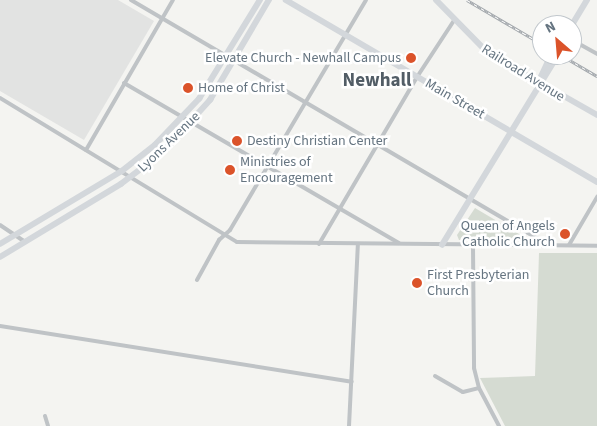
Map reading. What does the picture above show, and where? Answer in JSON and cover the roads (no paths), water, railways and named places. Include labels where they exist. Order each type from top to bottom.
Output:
[{"type":"main road","name":"Lyons Avenue","points":[[0,244],[122,171],[183,119],[226,56],[260,0]]},
{"type":"main road","name":"Lyons Avenue","points":[[0,257],[131,178],[192,122],[234,60],[269,0]]},
{"type":"main road","name":"Main Street","points":[[286,0],[597,182]]},
{"type":"main road","name":"Railroad Avenue","points":[[436,0],[456,18],[480,47],[538,83],[597,115]]},
{"type":"main road","points":[[578,15],[587,0]]},
{"type":"main road","points":[[538,83],[546,65]]},
{"type":"main road","points":[[442,245],[538,83],[551,65]]},
{"type":"street","points":[[131,0],[550,246]]},
{"type":"street","points":[[86,150],[173,0]]},
{"type":"street","points":[[197,280],[267,168],[366,0]]},
{"type":"street","points":[[319,244],[417,77],[456,18]]},
{"type":"street","points":[[582,46],[597,54]]},
{"type":"street","points":[[124,83],[338,210],[401,244]]},
{"type":"street","points":[[0,98],[225,235],[240,242],[597,246]]},
{"type":"street","points":[[569,245],[597,196]]},
{"type":"street","points":[[0,225],[25,242]]},
{"type":"street","points":[[349,426],[358,244]]},
{"type":"street","points":[[473,246],[472,350],[479,388],[499,426]]},
{"type":"street","points":[[0,326],[352,382]]},
{"type":"street","points":[[435,376],[463,392],[479,388]]},
{"type":"street","points":[[45,416],[48,426]]},
{"type":"railway","points":[[467,0],[532,38]]},
{"type":"railway","points":[[578,65],[597,76]]},
{"type":"place","name":"Elevate Church - Newhall Campus","points":[[411,58]]},
{"type":"place","name":"Home of Christ","points":[[188,88]]},
{"type":"place","name":"Destiny Christian Center","points":[[237,141]]},
{"type":"place","name":"Ministries of Encouragement","points":[[230,170]]},
{"type":"place","name":"Queen of Angels Catholic Church","points":[[565,234]]},
{"type":"place","name":"First Presbyterian Church","points":[[417,283]]},
{"type":"district","name":"Newhall","points":[[377,81]]}]
